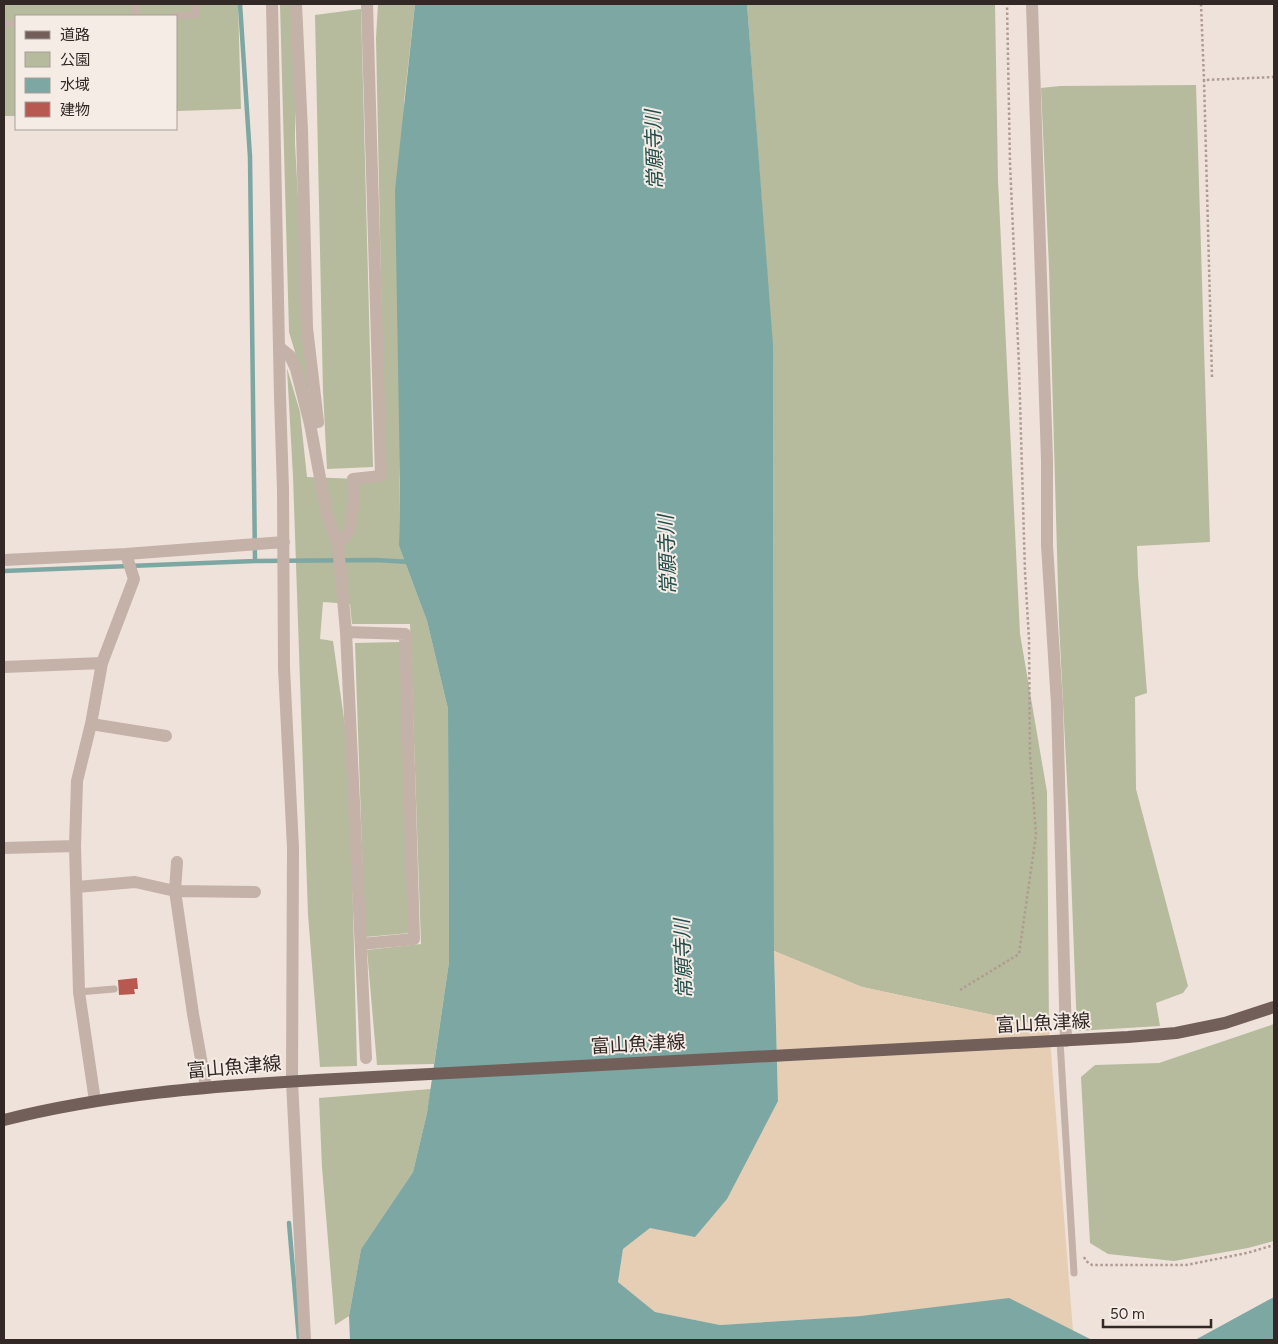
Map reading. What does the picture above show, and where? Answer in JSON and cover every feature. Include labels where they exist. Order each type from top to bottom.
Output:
[{"type":"main road","name":"富山魚津線","points":[[4,1120],[95,1101],[206,1087],[1128,1037],[1176,1032],[1225,1023],[1274,1007]]},
{"type":"street","points":[[272,4],[284,542],[284,668],[293,848],[292,1081],[305,1340]]},
{"type":"street","points":[[296,4],[302,131],[307,328],[318,422],[310,424]]},
{"type":"street","points":[[338,545],[350,531],[354,499],[353,479],[381,476],[367,4]]},
{"type":"street","points":[[1032,4],[1047,460],[1047,545],[1057,704],[1059,1041]]},
{"type":"street","points":[[279,347],[290,356],[296,369],[310,424],[327,516],[338,545],[346,632],[366,1058]]},
{"type":"street","points":[[4,560],[126,554],[284,542]]},
{"type":"street","points":[[95,1101],[79,992],[75,846],[77,781],[92,724],[102,663],[134,580],[126,554]]},
{"type":"street","points":[[346,632],[405,634],[414,940],[361,944]]},
{"type":"street","points":[[4,667],[102,663]]},
{"type":"street","points":[[92,724],[166,736]]},
{"type":"street","points":[[4,848],[75,846]]},
{"type":"street","points":[[177,862],[175,890],[206,1087]]},
{"type":"street","points":[[77,887],[135,882],[175,890],[256,892]]},
{"type":"lane","points":[[178,16],[196,15],[195,4]]},
{"type":"lane","points":[[79,992],[114,989]]},
{"type":"lane","points":[[1059,1041],[1074,1273]]},
{"type":"path","points":[[960,990],[1019,954],[1036,835],[1030,756],[1020,375],[1010,162],[1007,4]]},
{"type":"path","points":[[1201,4],[1212,377]]},
{"type":"path","points":[[1204,80],[1274,77]]},
{"type":"path","points":[[1082,1254],[1086,1261],[1092,1265],[1186,1265],[1247,1253],[1274,1245]]},
{"type":"green space","points":[[4,4],[238,4],[241,109],[178,111],[178,15],[15,15],[15,116],[4,116]]},
{"type":"green space","points":[[280,4],[292,4],[295,143],[309,399],[289,332]]},
{"type":"green space","points":[[378,4],[415,4],[404,102],[399,546],[427,621],[448,709],[449,962],[434,1064],[377,1065],[367,950],[421,944],[410,624],[352,624],[350,604],[323,602],[320,639],[333,641],[345,726],[351,833],[357,1066],[320,1067],[308,914],[293,476],[287,368],[300,412],[307,477],[385,480],[376,38]]},
{"type":"green space","points":[[747,4],[995,4],[998,180],[1020,634],[1047,792],[1049,1027],[862,987],[774,951],[773,355]]},
{"type":"green space","points":[[361,9],[373,467],[327,469],[323,391],[315,15]]},
{"type":"green space","points":[[1196,85],[1210,542],[1137,546],[1147,693],[1135,697],[1136,789],[1188,986],[1183,993],[1156,1003],[1160,1026],[1077,1031],[1059,623],[1049,267],[1041,88],[1060,86]]},
{"type":"green space","points":[[400,642],[410,933],[365,937],[355,643]]},
{"type":"green space","points":[[1274,1024],[1274,1241],[1248,1248],[1174,1261],[1108,1254],[1090,1243],[1081,1077],[1095,1065],[1159,1063]]},
{"type":"green space","points":[[431,1089],[413,1172],[361,1249],[349,1316],[335,1325],[322,1167],[319,1098]]},
{"type":"sand","points":[[774,951],[862,987],[1049,1027],[1073,1331],[1059,1325],[861,1316],[720,1325],[655,1312],[618,1282],[623,1249],[650,1228],[778,1101]]},
{"type":"water","name":"常願寺川","points":[[415,4],[747,4],[773,345],[774,951],[778,1101],[727,1199],[695,1237],[650,1228],[623,1249],[618,1282],[655,1312],[720,1325],[861,1316],[1009,1298],[1092,1340],[350,1340],[349,1316],[361,1249],[413,1172],[427,1113],[449,962],[448,709],[427,621],[399,546],[400,481],[395,190]]},
{"type":"water","points":[[1274,1297],[1274,1340],[1195,1340]]},
{"type":"building","points":[[137,978],[138,989],[134,989],[135,994],[119,995],[118,980]]},
{"type":"waterway","points":[[240,4],[250,157],[255,561]]},
{"type":"waterway","points":[[4,571],[255,561],[376,560],[410,562]]},
{"type":"waterway","points":[[289,1223],[299,1340]]}]
